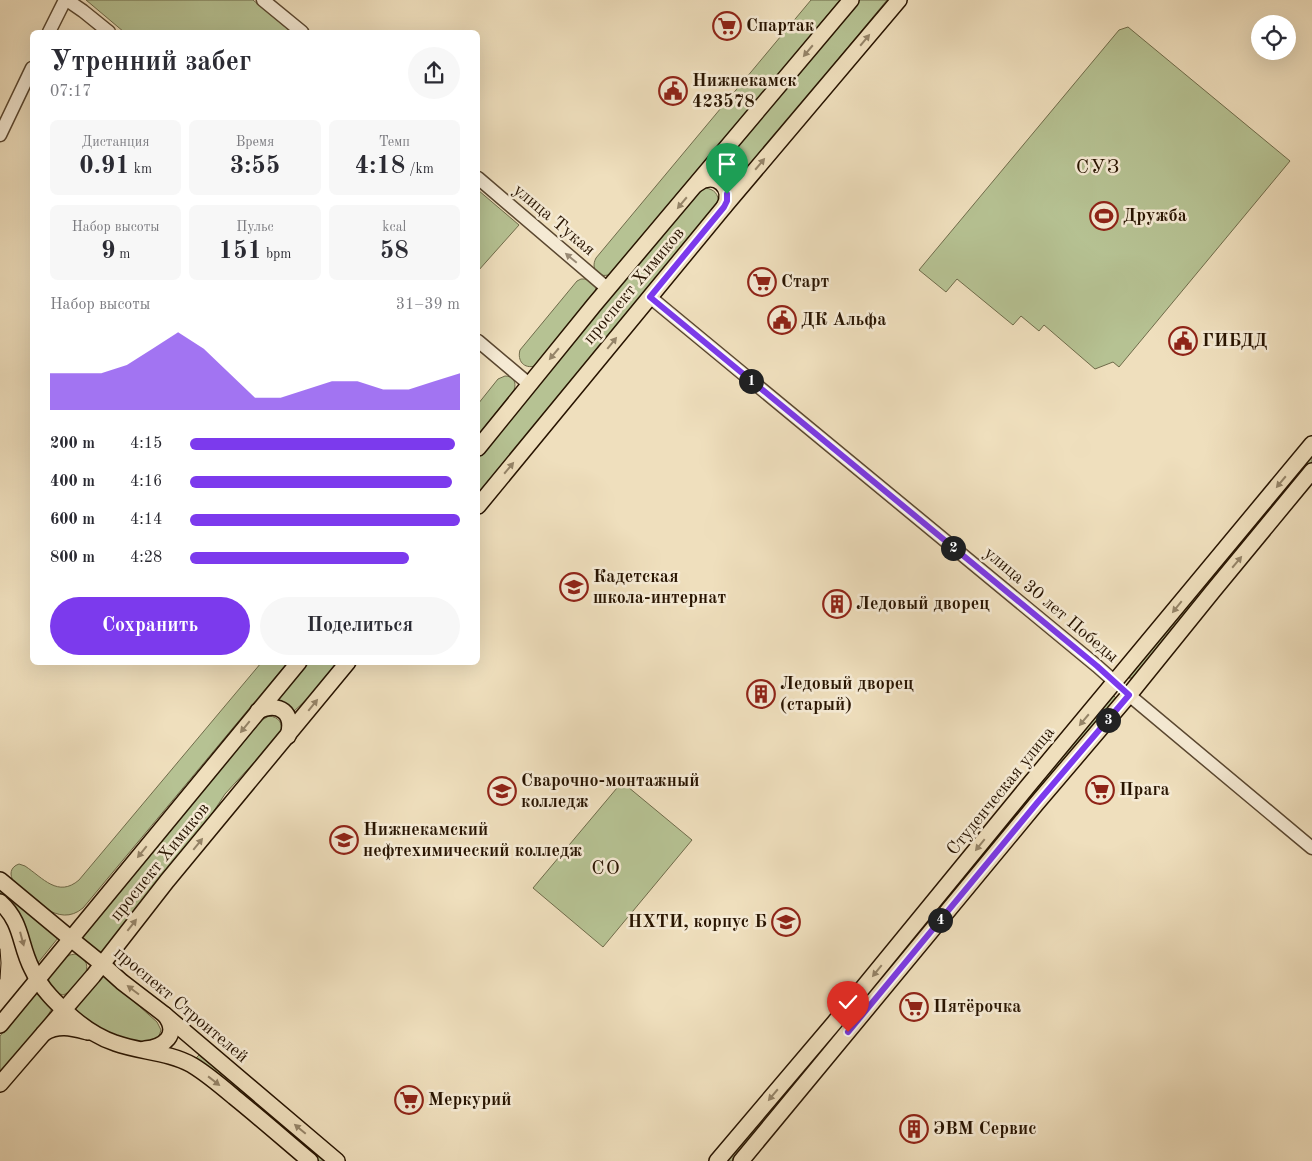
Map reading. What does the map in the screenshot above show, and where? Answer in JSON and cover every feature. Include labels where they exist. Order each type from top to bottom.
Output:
[{"type":"main road","name":"проспект Химиков","points":[[480,445],[529,384],[850,0]]},
{"type":"main road","name":"проспект Химиков","points":[[480,504],[724,207],[899,0]]},
{"type":"main road","points":[[696,185],[708,179],[715,179],[721,182],[727,194],[727,201],[724,207]]},
{"type":"main road","name":"Студенческая улица","points":[[717,1161],[846,1009],[1028,786],[1309,449]]},
{"type":"main road","name":"Студенческая улица","points":[[741,1161],[1037,803],[1129,695],[1312,471]]},
{"type":"main road","points":[[1198,581],[1198,589],[1202,592],[1213,591]]},
{"type":"main road","name":"проспект Химиков","points":[[0,1025],[296,665]]},
{"type":"main road","name":"проспект Химиков","points":[[0,1084],[93,976],[167,881],[346,665]]},
{"type":"main road","name":"улица 30 лет Победы","points":[[1115,682],[1129,695]]},
{"type":"main road","points":[[258,711],[274,707],[284,711],[289,717],[291,724],[288,736]]},
{"type":"main road","name":"проспект Строителей","points":[[0,880],[122,982],[165,1014],[337,1161]]},
{"type":"main road","name":"проспект Строителей","points":[[0,902],[14,918],[20,931],[27,958],[38,980],[64,1009],[92,1033],[116,1044],[178,1059],[192,1065],[214,1080],[310,1161]]},
{"type":"main road","points":[[846,1009],[853,1018],[859,1018]]},
{"type":"main road","points":[[138,1049],[159,1046],[168,1038],[170,1024],[165,1014]]},
{"type":"main road","points":[[834,1023],[839,1024],[848,1032]]},
{"type":"main road","points":[[44,1033],[51,1029],[66,1028],[92,1033]]},
{"type":"main road","points":[[192,1065],[189,1059],[190,1054],[193,1051],[205,1048]]},
{"type":"street","points":[[50,30],[66,0],[107,30]]},
{"type":"street","points":[[263,0],[300,30]]},
{"type":"street","points":[[0,135],[30,72]]},
{"type":"street","name":"улица Тукая","points":[[480,180],[608,289]]},
{"type":"street","name":"улица 30 лет Победы","points":[[650,297],[1115,682]]},
{"type":"street","points":[[480,343],[529,384]]},
{"type":"street","name":"улица 30 лет Победы","points":[[1129,695],[1312,848]]},
{"type":"green space","points":[[86,0],[253,0],[289,30],[122,30]]},
{"type":"green space","points":[[811,0],[840,0],[614,272],[609,275],[601,275],[595,271],[594,263],[596,258]]},
{"type":"green space","points":[[859,0],[887,0],[733,186],[727,176],[716,172]]},
{"type":"green space","name":"Дружба","points":[[1128,27],[1290,161],[1119,367],[1113,362],[1095,369],[1044,325],[1039,331],[1021,316],[1013,325],[957,279],[946,292],[919,270],[1119,30]]},
{"type":"green space","points":[[705,188],[715,192],[718,197],[718,203],[480,494],[480,456],[697,192]]},
{"type":"green space","points":[[480,192],[519,225],[480,269]]},
{"type":"green space","points":[[581,279],[591,281],[595,285],[595,295],[535,366],[531,367],[522,363],[519,354],[520,350],[577,281]]},
{"type":"green space","points":[[505,376],[510,377],[514,380],[514,390],[480,432],[480,402],[498,379]]},
{"type":"green space","points":[[1312,456],[1312,465],[1208,590],[1202,585]]},
{"type":"green space","points":[[1195,594],[1200,598],[1133,678],[1129,678],[1128,676]]},
{"type":"green space","points":[[259,665],[285,665],[83,908],[74,914],[64,915],[46,909],[14,882],[11,877],[11,871],[19,864],[25,866],[57,887],[71,885],[79,880]]},
{"type":"green space","points":[[306,665],[337,665],[318,689],[293,712],[289,706],[278,700]]},
{"type":"green space","points":[[1112,694],[1117,699],[859,1012],[853,1007]]},
{"type":"green space","points":[[269,716],[280,721],[281,733],[225,794],[202,829],[101,954],[81,937],[262,720]]},
{"type":"green space","points":[[622,782],[692,840],[603,947],[533,888]]},
{"type":"green space","points":[[0,889],[58,938],[37,964],[5,899],[0,894]]},
{"type":"green space","points":[[75,954],[83,958],[87,969],[80,982],[63,995],[53,989],[49,983],[49,977],[63,960],[69,955]]},
{"type":"green space","points":[[104,975],[157,1022],[161,1030],[158,1039],[143,1042],[117,1037],[98,1029],[73,1010]]},
{"type":"green space","points":[[36,993],[53,1007],[41,1026],[0,1076],[0,1036]]},
{"type":"green space","points":[[836,1030],[841,1033],[735,1161],[726,1161]]},
{"type":"green space","points":[[199,1055],[326,1161],[319,1161],[195,1059]]},
{"type":"tram line","points":[[0,949],[0,979]]},
{"type":"place","name":"Спартак","points":[[727,26]]},
{"type":"place","name":"Нижнекамск 423578","points":[[673,91]]},
{"type":"place","name":"Дружба","points":[[1104,216]]},
{"type":"place","name":"Старт","points":[[762,282]]},
{"type":"place","name":"ДК Альфа","points":[[782,320]]},
{"type":"place","name":"ГИБДД","points":[[1183,341]]},
{"type":"place","name":"Кадетская школа-интернат","points":[[574,587]]},
{"type":"place","name":"Ледовый дворец","points":[[837,604]]},
{"type":"place","name":"Ледовый дворец (старый)","points":[[761,694]]},
{"type":"place","name":"Прага","points":[[1100,790]]},
{"type":"place","name":"Сварочно-монтажный колледж","points":[[502,791]]},
{"type":"place","name":"Нижнекамский нефтехимический колледж","points":[[344,840]]},
{"type":"place","name":"НХТИ, корпус Б","points":[[786,922]]},
{"type":"place","name":"Пятёрочка","points":[[914,1007]]},
{"type":"place","name":"Меркурий","points":[[409,1100]]},
{"type":"place","name":"ЭВМ Сервис","points":[[914,1129]]},
{"type":"district","name":"СУЗ","points":[[1098,168]]},
{"type":"district","name":"СО","points":[[606,869]]},
{"type":"route","points":[[727,194],[728,198],[724,207],[650,297],[1097,666],[1129,695],[848,1032]]}]
